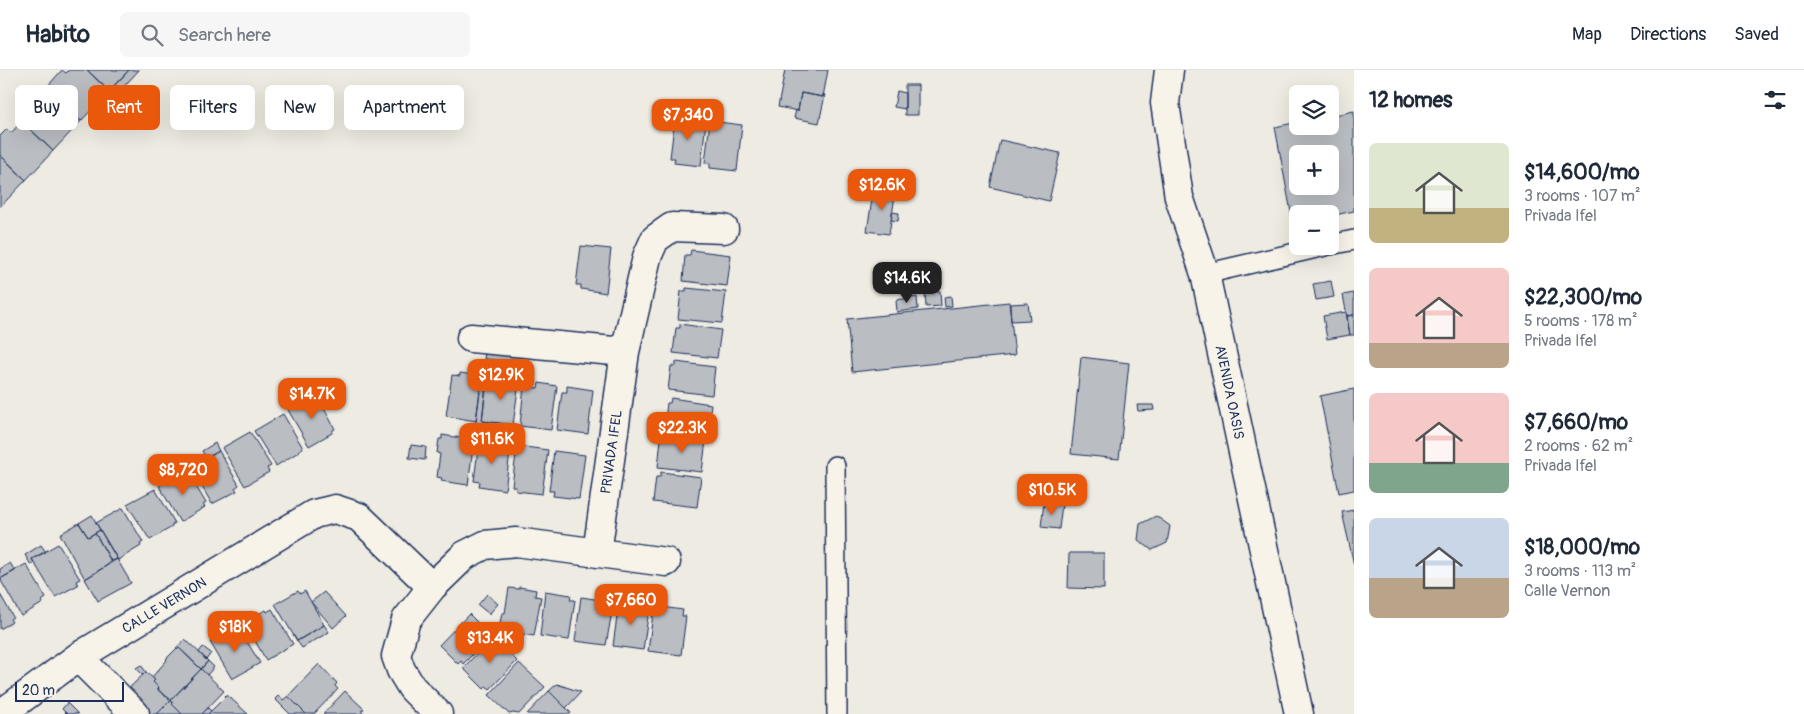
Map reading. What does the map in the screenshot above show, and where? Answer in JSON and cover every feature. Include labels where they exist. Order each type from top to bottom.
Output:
[{"type":"street","name":"AVENIDA OASIS","points":[[1169,70],[1165,103],[1179,197],[1205,274],[1299,714]]},
{"type":"street","name":"PRIVADA IFEL","points":[[597,553],[625,352],[647,257],[655,239],[672,227],[724,229]]},
{"type":"street","points":[[471,338],[625,352]]},
{"type":"street","name":"CALLE VERNON","points":[[1,714],[78,657],[314,514],[335,509],[359,518],[432,587]]},
{"type":"street","points":[[438,714],[412,688],[401,670],[396,656],[406,620],[432,587],[464,555],[485,544],[516,542],[666,562]]},
{"type":"street","points":[[78,657],[135,714]]},
{"type":"lane","points":[[1339,243],[1354,240]]},
{"type":"lane","points":[[1205,274],[1289,254]]},
{"type":"lane","points":[[835,466],[837,714]]},
{"type":"building","points":[[62,70],[66,73],[69,70],[87,70],[103,85],[88,85],[88,114],[81,121],[78,118],[78,85],[49,85]]},
{"type":"building","points":[[87,70],[129,70],[115,85],[103,85]]},
{"type":"building","points":[[129,70],[139,70],[125,85],[115,85]]},
{"type":"building","points":[[785,70],[828,70],[823,97],[801,93],[798,111],[778,107]]},
{"type":"building","points":[[905,85],[918,85],[918,115],[905,115]]},
{"type":"building","points":[[897,91],[905,93],[905,109],[894,107]]},
{"type":"building","points":[[801,93],[823,97],[823,94],[825,95],[819,123],[794,118],[796,110],[798,111]]},
{"type":"building","points":[[1354,111],[1354,211],[1339,214],[1339,205],[1290,205],[1275,127],[1289,124],[1289,135],[1339,135],[1339,114]]},
{"type":"building","points":[[675,117],[706,121],[701,166],[674,163],[675,158],[670,158]]},
{"type":"building","points":[[710,121],[742,125],[737,171],[710,168],[710,163],[705,163]]},
{"type":"building","points":[[7,129],[11,133],[15,129],[31,130],[53,151],[26,180],[0,155],[0,136]]},
{"type":"building","points":[[31,130],[73,130],[53,151]]},
{"type":"building","points":[[1000,140],[1060,153],[1049,201],[990,187]]},
{"type":"building","points":[[0,155],[26,180],[0,207]]},
{"type":"building","points":[[874,187],[896,190],[889,234],[867,231]]},
{"type":"building","points":[[892,212],[899,213],[898,221],[891,220]]},
{"type":"building","points":[[581,246],[611,249],[606,293],[581,289],[581,285],[576,285]]},
{"type":"building","points":[[691,250],[731,255],[727,286],[683,281],[685,255],[690,255]]},
{"type":"building","points":[[1331,281],[1334,297],[1316,300],[1313,284]]},
{"type":"building","points":[[686,288],[726,292],[722,323],[678,319],[681,291],[686,291]]},
{"type":"building","points":[[940,291],[941,306],[926,307],[925,293]]},
{"type":"building","points":[[1354,293],[1354,315],[1347,316],[1343,295]]},
{"type":"building","points":[[951,296],[952,306],[945,307],[944,297]]},
{"type":"building","points":[[917,297],[918,309],[897,312],[896,300]]},
{"type":"building","points":[[1009,302],[1015,355],[852,372],[847,319]]},
{"type":"building","points":[[1028,303],[1030,320],[1011,321],[1010,304]]},
{"type":"building","points":[[1346,312],[1350,335],[1327,339],[1323,316]]},
{"type":"building","points":[[1354,315],[1354,335],[1350,335],[1347,316]]},
{"type":"building","points":[[680,324],[721,330],[717,358],[673,353],[676,328],[680,328]]},
{"type":"building","points":[[485,352],[523,357],[519,382],[517,380],[492,378],[494,360],[484,359]]},
{"type":"building","points":[[1081,357],[1129,363],[1119,459],[1071,454]]},
{"type":"building","points":[[676,362],[715,367],[712,395],[668,390],[671,366],[676,366]]},
{"type":"building","points":[[460,373],[482,376],[476,421],[446,416],[452,375],[460,376]]},
{"type":"building","points":[[492,378],[517,380],[519,382],[513,425],[482,421],[487,380],[492,381]]},
{"type":"building","points":[[539,383],[557,386],[551,430],[520,426],[524,386],[538,388]]},
{"type":"building","points":[[481,384],[486,384],[482,421],[513,425],[513,433],[475,428]]},
{"type":"building","points":[[567,386],[593,390],[588,434],[557,430],[562,392],[567,392]]},
{"type":"building","points":[[1354,389],[1354,490],[1339,493],[1320,396]]},
{"type":"building","points":[[316,393],[335,429],[332,433],[309,446],[288,410]]},
{"type":"building","points":[[671,398],[711,404],[707,435],[664,429],[667,403],[670,403]]},
{"type":"building","points":[[1137,405],[1153,405],[1154,410],[1138,411]]},
{"type":"building","points":[[283,414],[303,448],[276,466],[254,431]]},
{"type":"building","points":[[250,432],[271,466],[267,468],[269,472],[245,486],[222,448]]},
{"type":"building","points":[[442,435],[474,440],[468,485],[441,481],[442,478],[437,477],[440,454],[437,453],[439,439],[442,439]]},
{"type":"building","points":[[666,435],[706,440],[702,472],[658,467],[661,439],[666,440]]},
{"type":"building","points":[[479,441],[511,445],[505,490],[479,486],[480,482],[474,481]]},
{"type":"building","points":[[215,443],[219,451],[206,458],[202,451]]},
{"type":"building","points":[[411,445],[426,447],[425,460],[409,458]]},
{"type":"building","points":[[517,446],[548,450],[542,494],[516,491],[516,487],[512,486]]},
{"type":"building","points":[[219,451],[239,485],[235,488],[237,491],[212,504],[191,468]]},
{"type":"building","points":[[554,451],[585,455],[579,499],[553,496],[554,491],[549,491]]},
{"type":"building","points":[[186,470],[206,503],[203,505],[205,507],[180,522],[159,486]]},
{"type":"building","points":[[661,472],[701,477],[697,507],[653,502],[656,477],[660,477]]},
{"type":"building","points":[[155,489],[175,523],[172,527],[150,540],[127,504]]},
{"type":"building","points":[[1055,492],[1063,493],[1062,504],[1054,503]]},
{"type":"building","points":[[1044,502],[1062,504],[1059,529],[1041,527]]},
{"type":"building","points":[[123,508],[143,542],[140,544],[141,546],[118,560],[96,523]]},
{"type":"building","points":[[1354,510],[1354,565],[1342,512]]},
{"type":"building","points":[[92,515],[100,530],[88,537],[79,523]]},
{"type":"building","points":[[1156,516],[1170,526],[1167,543],[1152,550],[1138,540],[1140,524]]},
{"type":"building","points":[[79,523],[88,537],[95,533],[111,561],[108,565],[85,579],[60,534]]},
{"type":"building","points":[[100,530],[117,559],[111,561],[95,533]]},
{"type":"building","points":[[58,544],[80,579],[76,581],[78,585],[55,597],[32,559]]},
{"type":"building","points":[[41,545],[46,552],[32,559],[34,563],[31,565],[25,555]]},
{"type":"building","points":[[1069,553],[1104,553],[1104,589],[1068,588]]},
{"type":"building","points":[[117,559],[131,583],[98,601],[85,579]]},
{"type":"building","points":[[10,563],[15,571],[0,579],[0,569]]},
{"type":"building","points":[[26,564],[46,598],[42,601],[43,603],[21,616],[0,579]]},
{"type":"building","points":[[519,587],[536,590],[535,596],[541,597],[534,636],[503,631],[503,629],[499,628],[502,613],[505,613],[509,588],[519,589]]},
{"type":"building","points":[[298,591],[300,594],[305,591],[324,625],[297,641],[275,604]]},
{"type":"building","points":[[545,591],[571,595],[570,600],[575,600],[569,640],[540,636]]},
{"type":"building","points":[[324,592],[346,616],[333,628],[311,602]]},
{"type":"building","points":[[0,594],[13,617],[10,619],[12,622],[0,629]]},
{"type":"building","points":[[487,594],[498,604],[489,614],[478,605]]},
{"type":"building","points":[[581,597],[608,601],[607,606],[613,606],[606,645],[575,641]]},
{"type":"building","points":[[619,602],[644,605],[644,610],[649,610],[643,650],[613,646]]},
{"type":"building","points":[[654,606],[683,610],[682,616],[686,616],[681,655],[648,651]]},
{"type":"building","points":[[272,609],[293,644],[266,660],[243,620],[255,613],[256,615]]},
{"type":"building","points":[[469,614],[491,636],[463,664],[461,661],[458,664],[439,645]]},
{"type":"building","points":[[324,625],[329,632],[302,648],[297,641]]},
{"type":"building","points":[[238,627],[260,663],[232,679],[210,642]]},
{"type":"building","points":[[493,637],[517,661],[490,689],[486,686],[484,689],[463,668]]},
{"type":"building","points":[[185,639],[208,661],[201,669],[179,648],[176,649]]},
{"type":"building","points":[[203,647],[211,653],[206,660],[199,652]]},
{"type":"building","points":[[179,648],[201,669],[171,700],[158,690],[159,688],[153,682],[155,680],[152,677],[166,659]]},
{"type":"building","points":[[208,661],[214,667],[207,675],[201,669]]},
{"type":"building","points":[[519,663],[545,687],[519,714],[509,714],[489,695]]},
{"type":"building","points":[[319,664],[337,683],[335,686],[338,689],[314,714],[306,714],[288,696]]},
{"type":"building","points":[[141,665],[146,672],[143,675],[136,668]]},
{"type":"building","points":[[201,669],[224,691],[202,714],[182,714],[172,704],[171,700]]},
{"type":"building","points":[[146,672],[155,680],[153,682],[159,688],[158,690],[171,700],[157,714],[150,714],[126,691]]},
{"type":"building","points":[[557,684],[581,692],[566,708],[549,691]]},
{"type":"building","points":[[345,691],[364,709],[361,711],[364,714],[323,714]]},
{"type":"building","points":[[549,691],[571,713],[527,714]]},
{"type":"building","points":[[227,695],[248,714],[208,714]]},
{"type":"building","points":[[279,695],[283,700],[288,696],[306,714],[290,714],[275,699]]},
{"type":"building","points":[[171,700],[172,704],[182,714],[157,714]]},
{"type":"building","points":[[67,703],[78,714],[67,714],[62,709]]},
{"type":"building","points":[[208,708],[211,711],[208,714],[202,714]]}]
